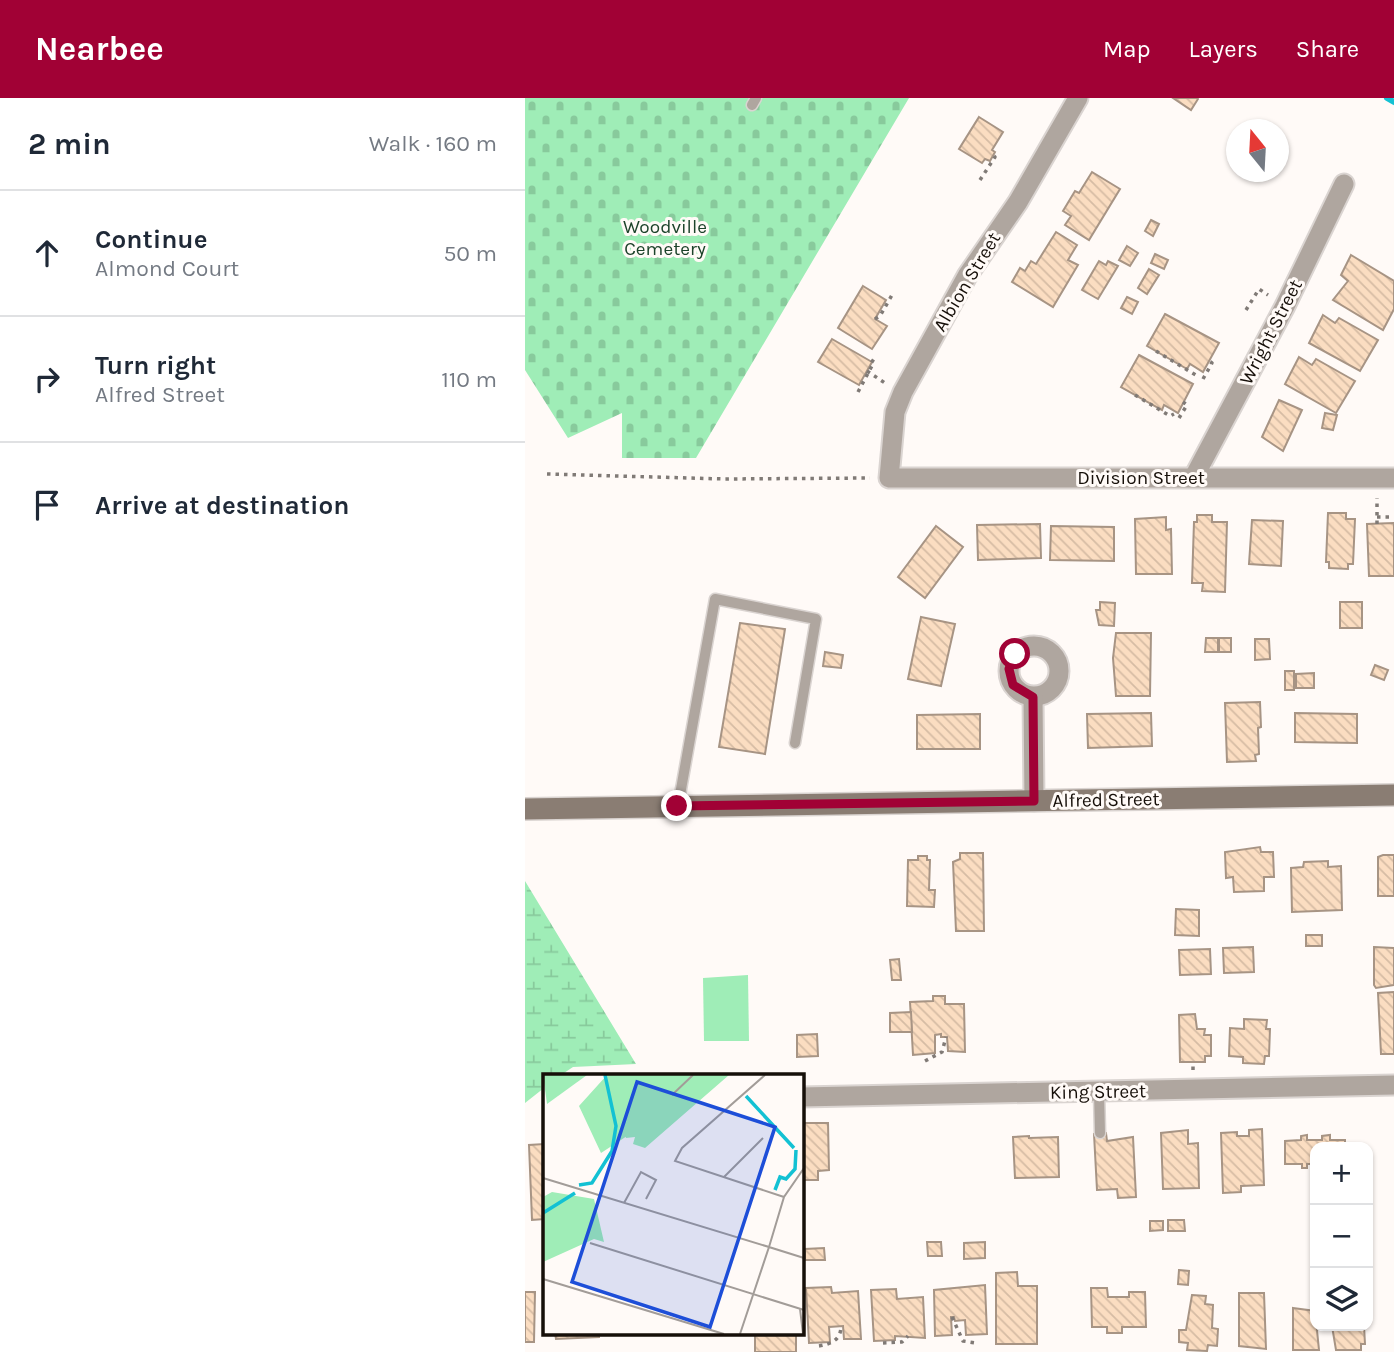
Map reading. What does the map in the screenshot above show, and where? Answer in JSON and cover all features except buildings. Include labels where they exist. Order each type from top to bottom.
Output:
[{"type":"main road","name":"Alfred Street","points":[[525,809],[1394,795]]},
{"type":"street","name":"Albion Street","points":[[889,478],[895,412],[903,392],[967,276],[1018,202],[1079,98]]},
{"type":"street","name":"Wright Street","points":[[1194,477],[1285,306],[1344,184]]},
{"type":"street","name":"Division Street","points":[[889,478],[1385,478]]},
{"type":"street","points":[[1033,697],[1034,801]]},
{"type":"street","name":"King Street","points":[[803,1097],[1394,1085]]},
{"type":"lane","points":[[677,806],[715,599],[815,619],[795,743]]},
{"type":"lane","points":[[1099,1092],[1100,1133]]},
{"type":"path","points":[[980,180],[995,157],[993,155]]},
{"type":"path","points":[[1246,310],[1259,289],[1285,306]]},
{"type":"path","points":[[875,319],[880,316],[892,295]]},
{"type":"path","points":[[1156,351],[1201,378],[1212,363],[1209,361]]},
{"type":"path","points":[[858,392],[874,362],[868,358]]},
{"type":"path","points":[[1135,395],[1170,416],[1174,414]]},
{"type":"path","points":[[1179,418],[1187,405],[1183,402]]},
{"type":"path","points":[[547,474],[725,479],[889,478]]},
{"type":"path","points":[[1377,524],[1385,478]]},
{"type":"path","points":[[1377,517],[1394,517]]},
{"type":"path","points":[[925,1061],[942,1052],[946,1037]]},
{"type":"path","points":[[952,1317],[963,1341],[976,1343]]},
{"type":"path","points":[[819,1346],[835,1341],[841,1333],[841,1326]]},
{"type":"path","points":[[883,1343],[902,1342],[908,1335]]},
{"type":"green space","name":"Woodville Cemetery","points":[[525,98],[909,98],[696,458],[622,458],[622,413],[568,438],[525,370]]},
{"type":"green space","points":[[525,881],[636,1064],[573,1067],[562,1074],[543,1074],[543,1089],[525,1103]]},
{"type":"green space","points":[[748,975],[749,1041],[704,1041],[703,978]]},
{"type":"waterway","points":[[1387,98],[1394,102]]},
{"type":"route","points":[[677,806],[1034,801],[1033,697],[1018,691],[1013,685],[1009,669],[1015,654]]}]
